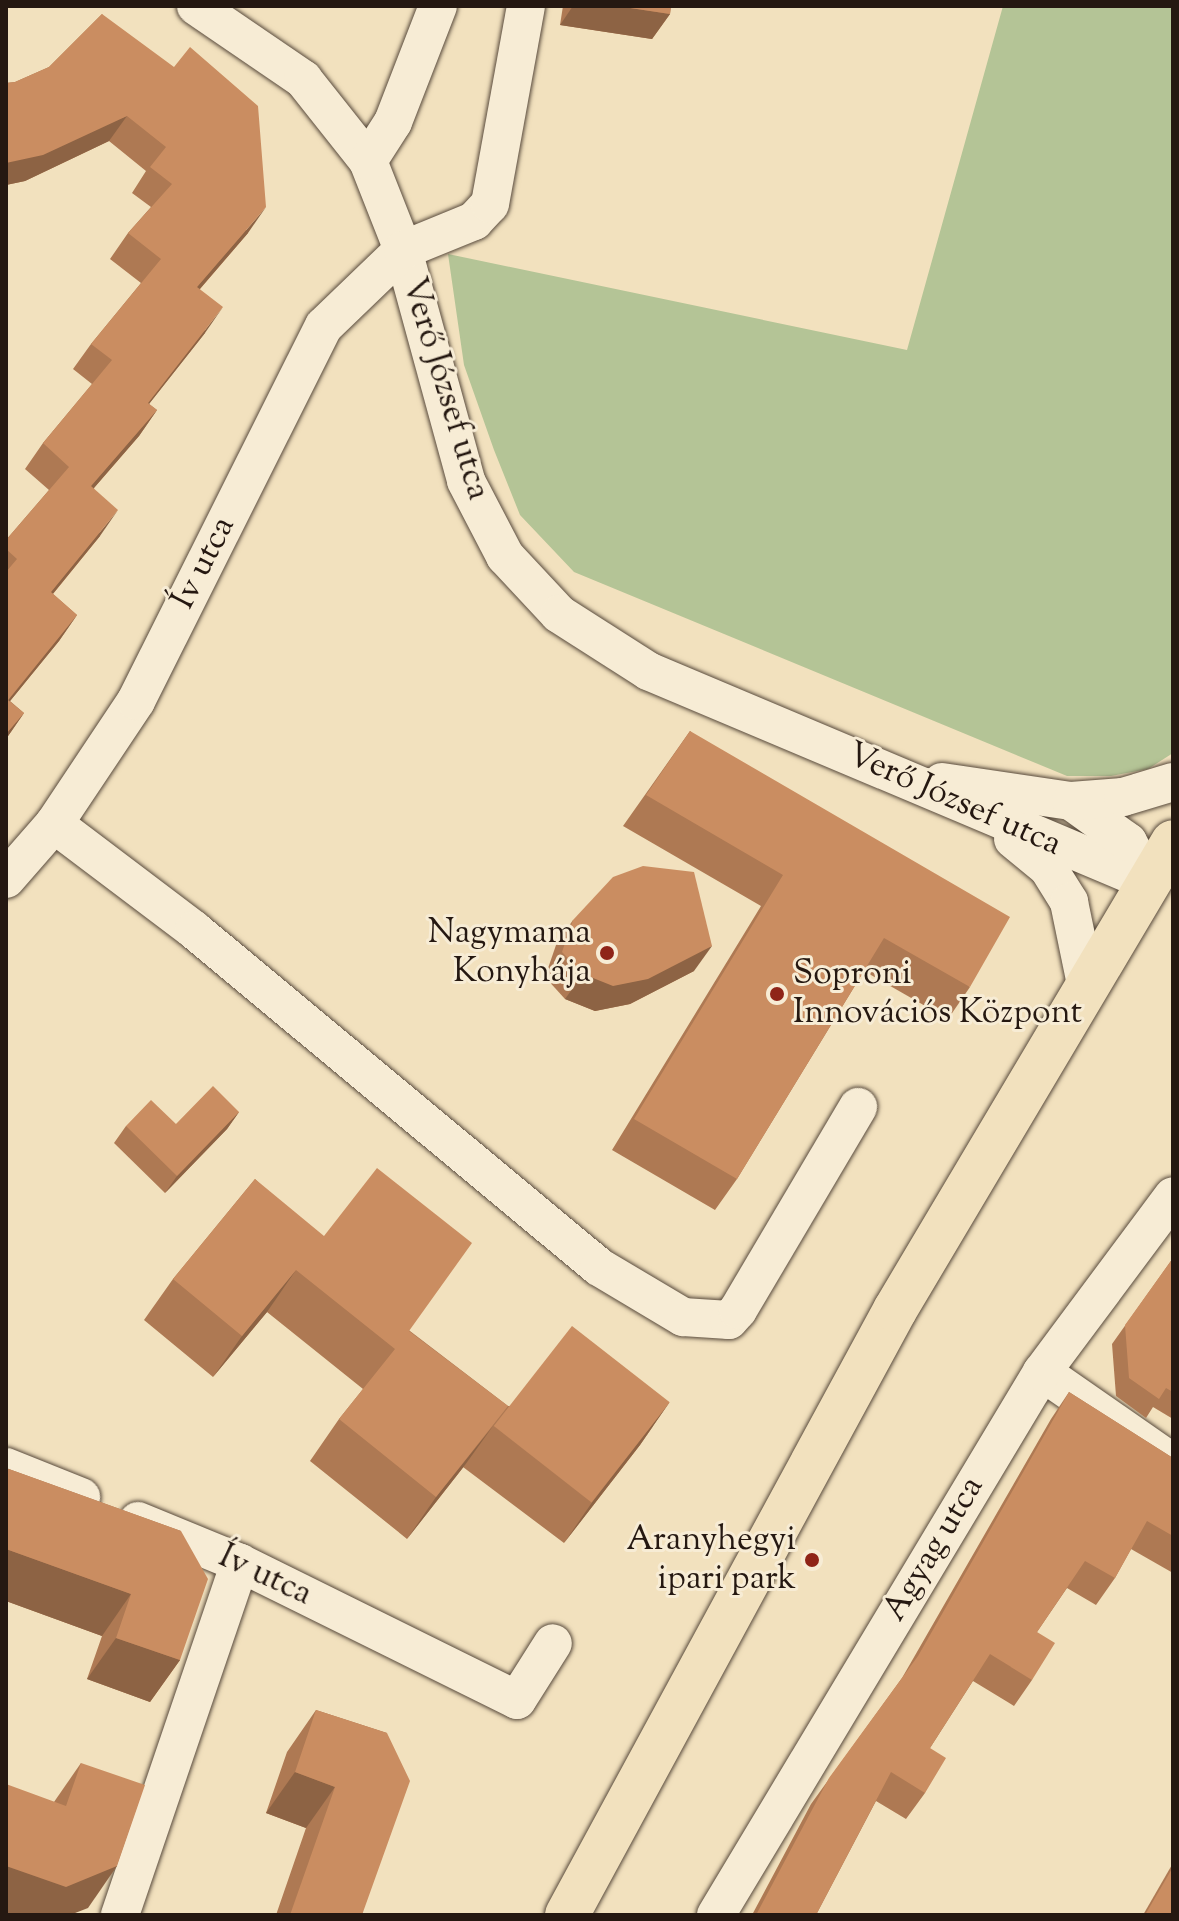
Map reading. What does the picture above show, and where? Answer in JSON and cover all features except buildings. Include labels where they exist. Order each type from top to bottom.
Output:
[{"type":"main road","points":[[567,1915],[895,1310],[1173,842]]},
{"type":"street","name":"Verő József utca","points":[[196,6],[231,24],[303,79],[368,161],[403,250],[466,481],[505,556],[559,614],[648,671],[907,777],[1149,882]]},
{"type":"street","points":[[368,161],[393,122],[438,6]]},
{"type":"street","points":[[403,250],[474,221],[490,204],[526,6]]},
{"type":"street","name":"Ív utca","points":[[6,879],[54,824],[136,701],[324,326],[403,250]]},
{"type":"street","points":[[907,777],[1071,801],[1123,797],[1173,782]]},
{"type":"street","points":[[907,777],[1048,868],[1076,920],[1086,984]]},
{"type":"street","points":[[1071,801],[1128,842],[1149,882]]},
{"type":"street","points":[[54,824],[194,930],[599,1267],[683,1317],[729,1320],[738,1310],[858,1107]]},
{"type":"street","name":"Agyag utca","points":[[716,1915],[1042,1372],[1173,1196]]},
{"type":"street","points":[[1042,1372],[1173,1463]]},
{"type":"street","name":"Ív utca","points":[[6,1467],[240,1563],[517,1700],[553,1643]]},
{"type":"street","points":[[120,1915],[240,1563]]},
{"type":"green space","points":[[1003,6],[1173,6],[1173,753],[1148,769],[1111,776],[1067,776],[574,572],[520,515],[494,450],[464,365],[448,254],[907,350]]},
{"type":"place","name":"Nagymama Konyhája","points":[[607,953]]},
{"type":"place","name":"Soproni Innovációs Központ","points":[[777,994]]},
{"type":"place","name":"Aranyhegyi ipari park","points":[[812,1560]]}]
